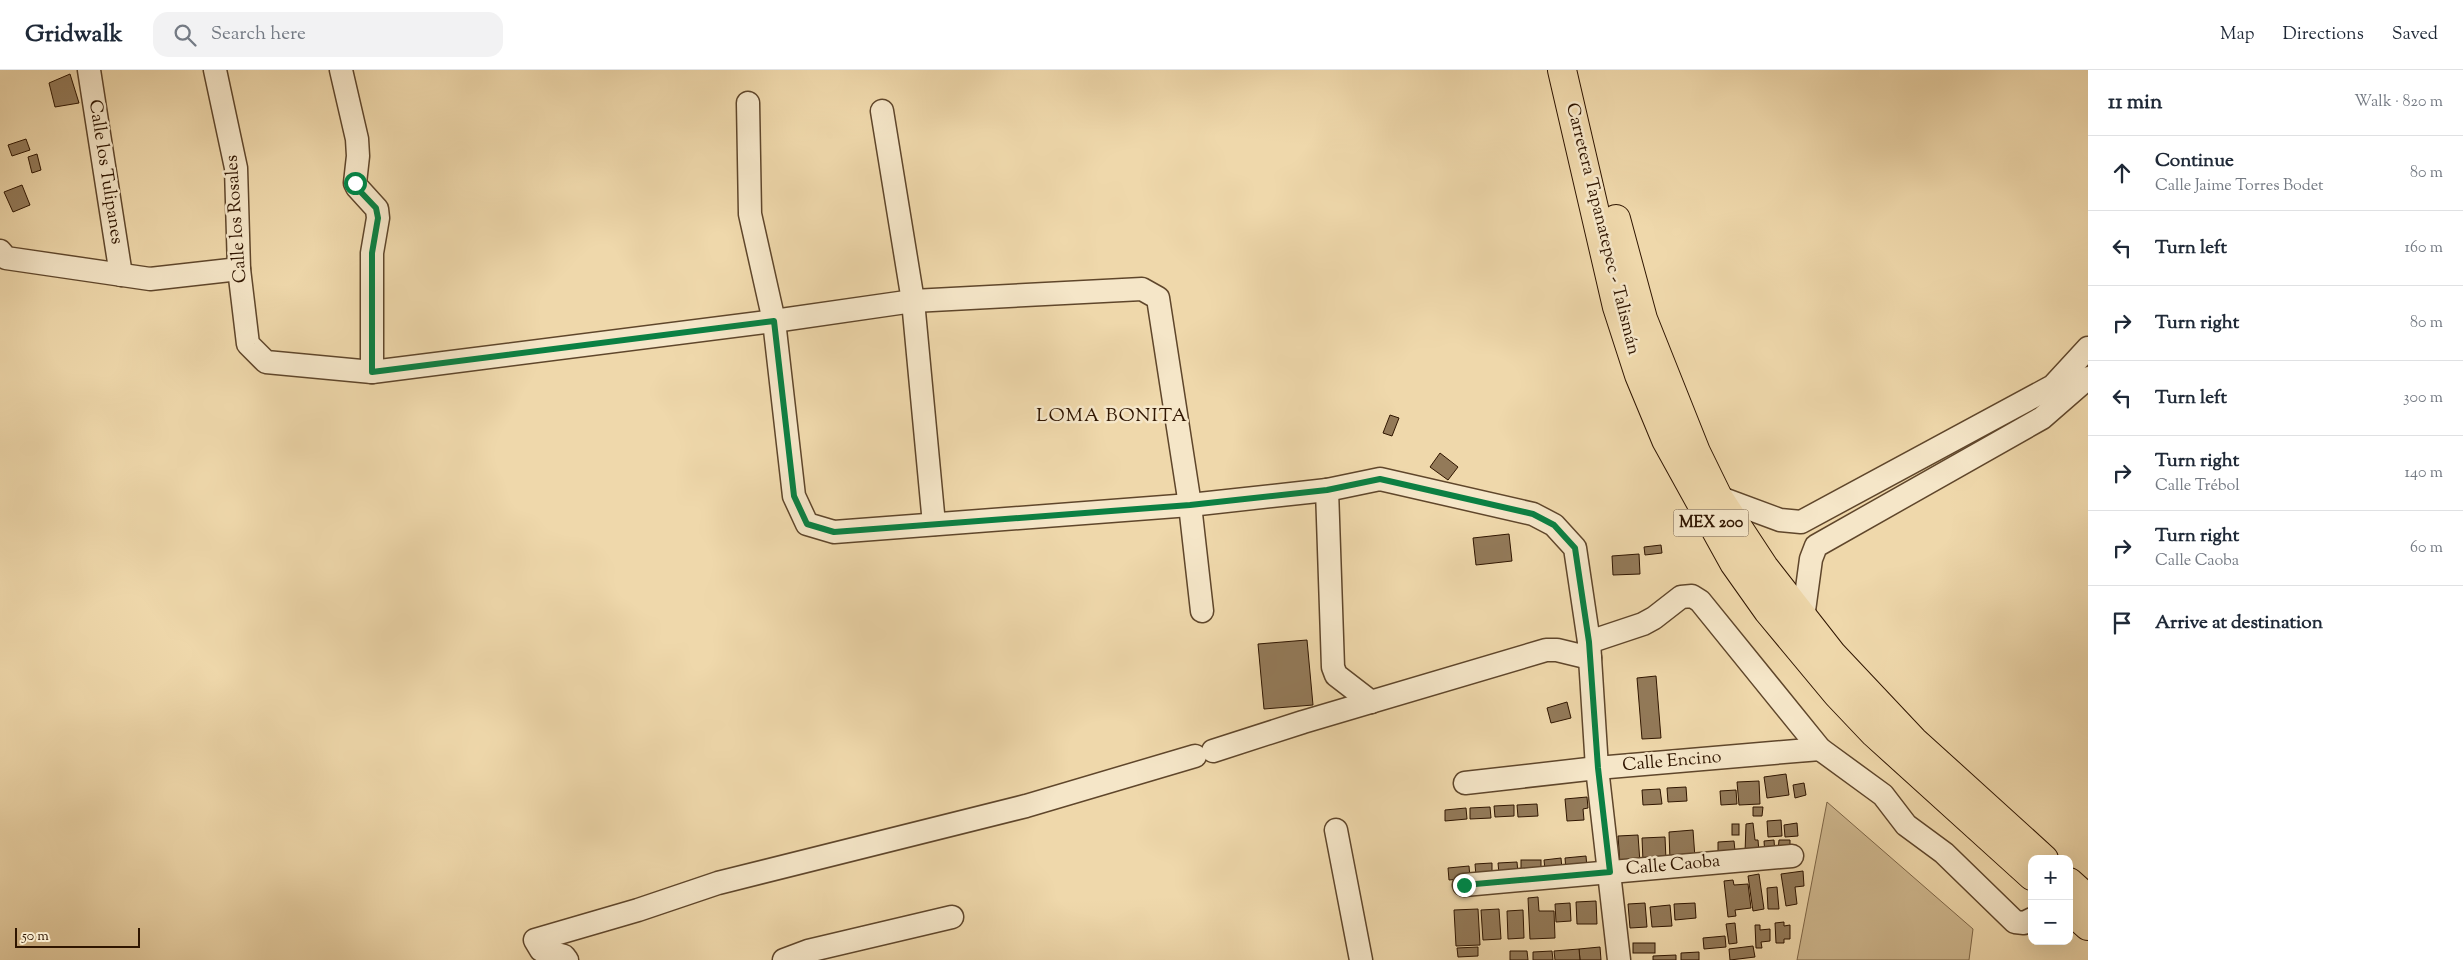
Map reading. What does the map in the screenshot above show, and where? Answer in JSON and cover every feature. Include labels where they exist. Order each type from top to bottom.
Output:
[{"type":"highway","name":"Carretera Tapanatepec - Talismán","points":[[1562,70],[1617,307],[1639,375],[1666,440],[1734,563],[1768,611],[1837,694],[1874,733],[2028,872]]},
{"type":"highway","name":"Carretera Tapanatepec - Talismán","points":[[1582,70],[1620,236],[1642,320],[1696,452],[1718,497],[1764,567],[1832,654],[1914,741],[2040,855]]},
{"type":"highway","points":[[2073,886],[2088,899]]},
{"type":"highway","points":[[2073,913],[2088,926]]},
{"type":"street","name":"Calle los Tulipanes","points":[[90,70],[120,275]]},
{"type":"street","name":"Calle los Rosales","points":[[215,70],[236,168],[239,269],[248,344],[266,362],[372,372]]},
{"type":"street","points":[[341,70],[357,139],[358,156],[355,183],[357,188],[376,208],[378,218],[372,253],[372,372],[774,321],[913,301],[1142,289],[1158,298],[1190,505],[1202,610]]},
{"type":"street","points":[[748,103],[750,214],[774,321],[794,496],[807,524],[834,532],[1190,505],[1327,490],[1380,479],[1533,514],[1554,525],[1575,548],[1589,650],[1598,768],[1620,960]]},
{"type":"street","points":[[882,111],[913,301],[934,524]]},
{"type":"street","points":[[3,254],[150,279],[166,279],[239,269]]},
{"type":"street","points":[[1718,497],[1780,520],[1801,522],[2053,386],[2088,348]]},
{"type":"street","points":[[1803,618],[1811,559],[1816,546],[2042,418],[2088,378]]},
{"type":"street","points":[[1327,490],[1334,667],[1336,675],[1371,702]]},
{"type":"street","points":[[1801,522],[1816,546]]},
{"type":"street","points":[[567,960],[564,956],[540,950],[535,940],[638,910],[718,883],[1026,806],[1546,650],[1589,650],[1642,624],[1681,597],[1692,596],[1700,601],[1820,749],[1884,795],[1906,825],[1944,853],[2015,922],[2024,923],[2028,921]]},
{"type":"street","name":"Calle Encino","points":[[1465,783],[1598,768],[1820,749]]},
{"type":"street","points":[[1336,830],[1362,960]]},
{"type":"street","name":"Calle Caoba","points":[[1464,885],[1792,856]]},
{"type":"street","points":[[784,960],[808,951],[952,917]]},
{"type":"shaded area","points":[[1827,802],[1973,929],[1969,960],[1797,960]]},
{"type":"building","points":[[70,74],[79,103],[55,107],[49,83]]},
{"type":"building","points":[[26,139],[30,150],[12,156],[8,145]]},
{"type":"building","points":[[37,154],[41,170],[32,173],[28,157]]},
{"type":"building","points":[[22,185],[30,205],[13,212],[4,192]]},
{"type":"building","points":[[1390,415],[1399,418],[1392,436],[1383,433]]},
{"type":"building","points":[[1440,453],[1458,467],[1448,480],[1430,467]]},
{"type":"building","points":[[1509,534],[1512,561],[1476,565],[1473,538]]},
{"type":"building","points":[[1661,545],[1662,553],[1645,555],[1644,547]]},
{"type":"building","points":[[1639,554],[1640,574],[1613,575],[1612,556]]},
{"type":"building","points":[[1307,640],[1313,705],[1264,709],[1258,644]]},
{"type":"building","points":[[1656,676],[1661,738],[1642,739],[1637,678]]},
{"type":"building","points":[[1567,702],[1571,718],[1551,723],[1547,708]]},
{"type":"building","points":[[1786,774],[1789,795],[1767,798],[1764,777]]},
{"type":"building","points":[[1759,781],[1760,804],[1739,805],[1737,782]]},
{"type":"building","points":[[1804,783],[1806,795],[1795,798],[1793,785]]},
{"type":"building","points":[[1686,787],[1687,801],[1668,802],[1667,788]]},
{"type":"building","points":[[1660,789],[1662,804],[1643,805],[1642,790]]},
{"type":"building","points":[[1736,790],[1737,804],[1721,805],[1720,791]]},
{"type":"building","points":[[1587,797],[1588,808],[1583,809],[1584,820],[1567,821],[1565,799]]},
{"type":"building","points":[[1537,804],[1538,816],[1518,817],[1517,805]]},
{"type":"building","points":[[1514,805],[1514,816],[1495,817],[1494,806]]},
{"type":"building","points":[[1490,807],[1491,818],[1470,819],[1470,808]]},
{"type":"building","points":[[1753,807],[1763,807],[1762,816],[1753,816]]},
{"type":"building","points":[[1466,808],[1467,819],[1445,821],[1445,810]]},
{"type":"building","points":[[1781,820],[1782,836],[1768,837],[1767,821]]},
{"type":"building","points":[[1753,823],[1759,852],[1745,853],[1746,824]]},
{"type":"building","points":[[1797,823],[1798,836],[1785,837],[1784,825]]},
{"type":"building","points":[[1732,824],[1739,824],[1739,835],[1732,835]]},
{"type":"building","points":[[1693,830],[1695,858],[1670,860],[1669,832]]},
{"type":"building","points":[[1638,835],[1640,863],[1620,864],[1618,836]]},
{"type":"building","points":[[1665,837],[1666,860],[1643,861],[1642,838]]},
{"type":"building","points":[[1774,840],[1775,854],[1765,855],[1764,841]]},
{"type":"building","points":[[1779,840],[1790,840],[1790,851],[1778,851]]},
{"type":"building","points":[[1734,841],[1735,851],[1718,853],[1718,842]]},
{"type":"building","points":[[1586,856],[1587,868],[1566,870],[1565,858]]},
{"type":"building","points":[[1561,858],[1562,869],[1545,870],[1544,860]]},
{"type":"building","points":[[1521,860],[1541,860],[1541,871],[1521,871]]},
{"type":"building","points":[[1517,862],[1518,873],[1499,874],[1498,863]]},
{"type":"building","points":[[1492,863],[1492,875],[1476,876],[1475,864]]},
{"type":"building","points":[[1469,866],[1470,878],[1449,880],[1448,868]]},
{"type":"building","points":[[1803,871],[1804,886],[1795,887],[1797,904],[1786,906],[1781,874]]},
{"type":"building","points":[[1759,874],[1764,909],[1753,911],[1748,876]]},
{"type":"building","points":[[1733,880],[1734,885],[1748,884],[1751,908],[1735,910],[1736,916],[1728,917],[1724,881]]},
{"type":"building","points":[[1777,887],[1779,909],[1768,909],[1767,888]]},
{"type":"building","points":[[1538,897],[1539,911],[1554,911],[1555,938],[1530,939],[1528,898]]},
{"type":"building","points":[[1596,901],[1597,924],[1577,924],[1576,902]]},
{"type":"building","points":[[1570,903],[1571,921],[1556,922],[1555,904]]},
{"type":"building","points":[[1645,903],[1647,927],[1630,928],[1628,904]]},
{"type":"building","points":[[1695,903],[1696,918],[1675,920],[1674,904]]},
{"type":"building","points":[[1670,905],[1672,926],[1652,927],[1650,907]]},
{"type":"building","points":[[1478,909],[1480,945],[1456,946],[1454,910]]},
{"type":"building","points":[[1499,909],[1501,939],[1483,940],[1481,910]]},
{"type":"building","points":[[1523,910],[1524,938],[1508,939],[1507,911]]},
{"type":"building","points":[[1784,922],[1784,926],[1790,925],[1790,939],[1784,939],[1784,943],[1776,943],[1775,923]]},
{"type":"building","points":[[1735,923],[1737,943],[1729,944],[1726,924]]},
{"type":"building","points":[[1755,925],[1760,925],[1760,930],[1770,929],[1770,941],[1761,942],[1762,948],[1756,948]]},
{"type":"building","points":[[1725,936],[1726,947],[1704,949],[1703,938]]},
{"type":"building","points":[[1633,943],[1655,943],[1655,953],[1633,953]]},
{"type":"building","points":[[1753,946],[1755,957],[1730,960],[1729,949]]},
{"type":"building","points":[[1478,947],[1478,956],[1458,957],[1457,948]]},
{"type":"building","points":[[1600,947],[1601,960],[1580,960],[1579,949]]},
{"type":"building","points":[[1579,949],[1580,960],[1555,960],[1554,951]]},
{"type":"building","points":[[1510,951],[1527,951],[1528,960],[1510,960]]},
{"type":"building","points":[[1552,951],[1553,960],[1533,960],[1533,952]]},
{"type":"building","points":[[1699,952],[1699,960],[1681,960],[1681,953]]},
{"type":"building","points":[[1676,955],[1676,960],[1653,960],[1653,956]]},
{"type":"district","name":"LOMA BONITA","points":[[1112,416]]},
{"type":"route","points":[[355,183],[357,188],[376,208],[378,218],[372,253],[372,372],[774,321],[794,496],[807,524],[834,532],[1190,505],[1327,490],[1358,482],[1380,479],[1533,514],[1554,525],[1575,548],[1589,642],[1598,768],[1610,872],[1464,885]]}]
